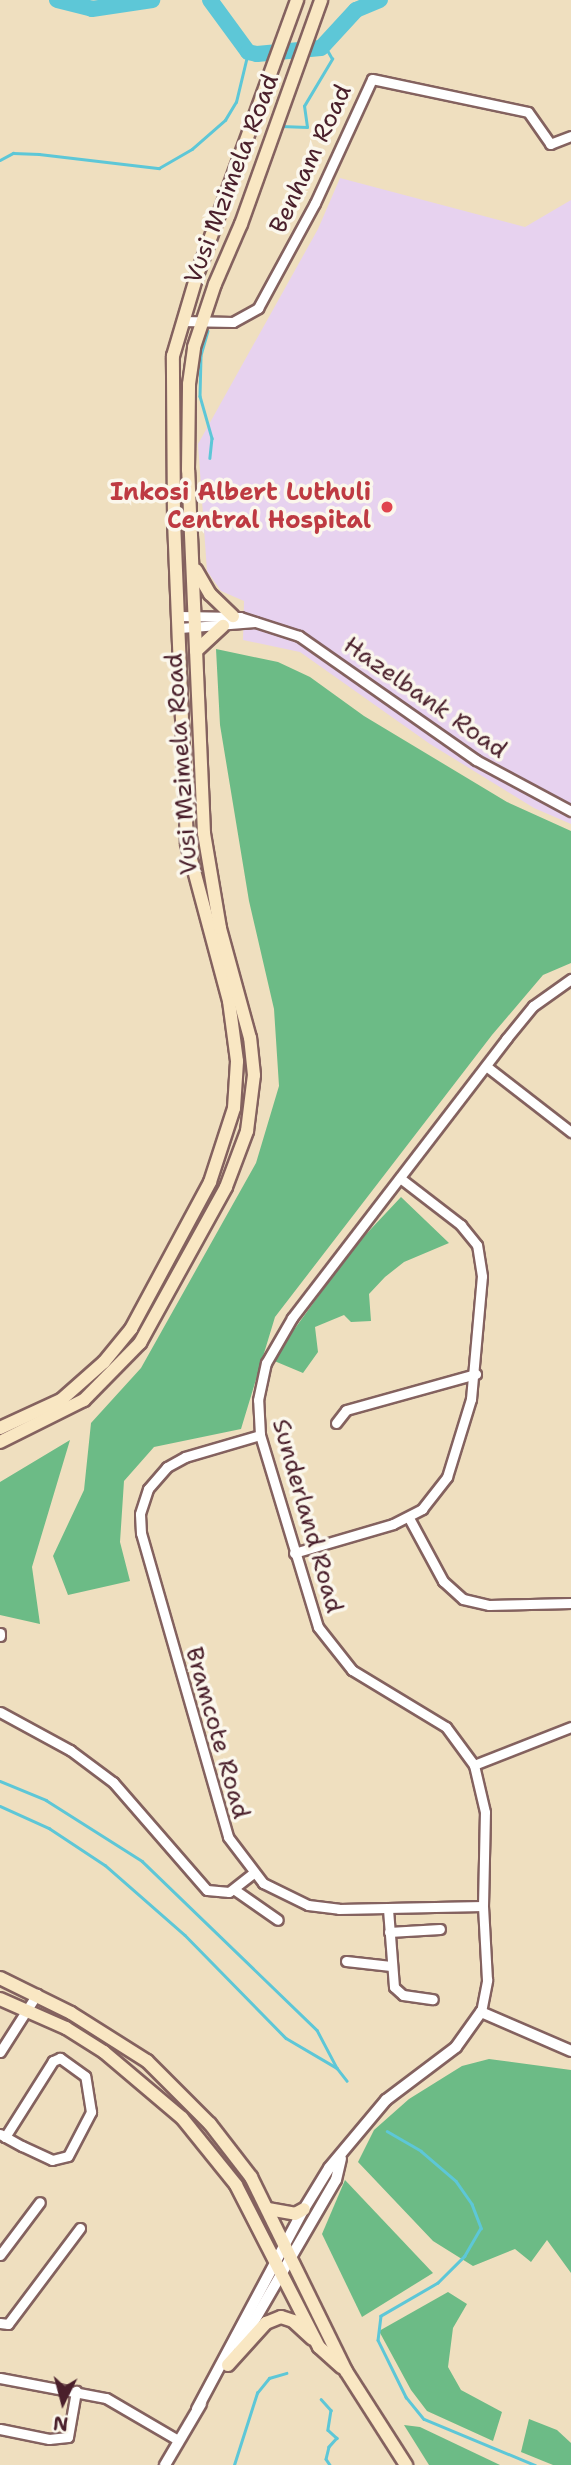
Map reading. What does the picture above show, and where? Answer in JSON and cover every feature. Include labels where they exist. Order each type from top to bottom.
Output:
[{"type":"main road","name":"Vusi Mzimela Road","points":[[0,1428],[61,1400],[104,1362],[131,1329],[210,1182],[234,1108],[237,1062],[229,1001],[187,844],[172,389],[182,321],[296,2]]},
{"type":"main road","name":"Vusi Mzimela Road","points":[[0,1442],[84,1400],[140,1343],[226,1187],[247,1131],[254,1075],[248,1027],[208,868],[195,651],[187,407],[191,363],[202,322],[319,4]]},
{"type":"main road","points":[[193,563],[204,587],[233,616]]},
{"type":"main road","points":[[195,651],[223,625]]},
{"type":"main road","points":[[0,1978],[37,1994],[124,2046],[184,2095],[251,2177],[286,2242],[346,2371],[406,2465]]},
{"type":"main road","points":[[0,1999],[104,2052],[182,2118],[236,2185],[283,2272],[319,2347]]},
{"type":"main road","points":[[268,2209],[295,2214],[304,2209]]},
{"type":"main road","points":[[229,2365],[266,2322],[281,2316],[293,2320],[346,2371]]},
{"type":"street","name":"Benham Road","points":[[182,321],[241,320],[258,308],[315,203],[372,79],[528,112],[550,144],[571,136]]},
{"type":"street","name":"Hazelbank Road","points":[[179,622],[233,616],[281,628],[315,645],[476,760],[571,811]]},
{"type":"street","name":"Hazelbank Road","points":[[195,621],[223,625],[254,622]]},
{"type":"street","name":"Sunderland Road","points":[[481,2012],[488,1980],[483,1906],[485,1812],[474,1765],[446,1727],[352,1670],[335,1652],[309,1606],[260,1435],[261,1382],[275,1343],[486,1066],[533,1006],[571,979]]},
{"type":"street","points":[[486,1066],[571,1132]]},
{"type":"street","points":[[294,1553],[409,1518],[433,1498],[447,1477],[476,1374],[482,1276],[477,1245],[461,1225],[400,1178]]},
{"type":"street","points":[[337,1423],[346,1410],[476,1374]]},
{"type":"street","name":"Bramcote Road","points":[[260,1435],[185,1457],[167,1467],[148,1489],[140,1524],[220,1817],[252,1874],[276,1892],[307,1905],[387,1909],[483,1906]]},
{"type":"street","points":[[409,1518],[443,1581],[463,1599],[489,1605],[571,1603]]},
{"type":"street","points":[[0,1712],[70,1750],[113,1782],[207,1890],[235,1890],[278,1920]]},
{"type":"street","points":[[474,1765],[571,1727]]},
{"type":"street","points":[[235,1890],[252,1874]]},
{"type":"street","points":[[387,1909],[391,1966],[398,1992],[433,1999]]},
{"type":"street","points":[[389,1932],[440,1929]]},
{"type":"street","points":[[346,1961],[391,1966]]},
{"type":"street","points":[[0,2052],[37,1994]]},
{"type":"street","points":[[164,2465],[304,2209],[332,2165],[341,2159],[386,2101],[456,2047],[481,2012],[571,2051]]},
{"type":"street","points":[[61,2058],[85,2076],[91,2112],[68,2156],[52,2160],[3,2135],[53,2062],[61,2058]]},
{"type":"street","points":[[197,2409],[229,2365],[292,2258],[340,2171],[341,2159]]},
{"type":"street","points":[[0,2255],[40,2202]]},
{"type":"street","points":[[0,2323],[8,2324],[80,2228]]},
{"type":"street","points":[[0,2378],[106,2398],[178,2440]]},
{"type":"street","points":[[0,2428],[49,2439],[68,2437],[76,2391]]},
{"type":"shaded area","name":"Inkosi Albert Luthuli Central Hospital","points":[[340,178],[525,227],[571,200],[571,824],[534,808],[430,744],[300,652],[243,640],[244,601],[221,591],[207,571],[198,444],[318,229]]},
{"type":"green space","points":[[216,649],[278,662],[310,677],[364,716],[507,802],[571,831],[571,963],[543,975],[492,1035],[275,1317],[241,1429],[154,1447],[124,1481],[120,1542],[130,1581],[68,1595],[53,1556],[84,1490],[91,1423],[141,1368],[256,1163],[279,1086],[274,1009],[249,901],[220,725]]},
{"type":"green space","points":[[401,1197],[449,1243],[404,1262],[385,1277],[369,1294],[371,1321],[351,1322],[344,1315],[315,1327],[318,1352],[303,1373],[272,1360],[354,1247]]},
{"type":"green space","points":[[70,1440],[32,1567],[40,1624],[0,1615],[0,1482]]},
{"type":"green space","points":[[489,2059],[571,2070],[571,2273],[547,2240],[531,2262],[515,2249],[473,2266],[433,2241],[358,2162],[374,2130],[409,2099],[462,2066]]},
{"type":"green space","points":[[345,2180],[433,2273],[362,2317],[322,2234]]},
{"type":"green space","points":[[448,2292],[467,2304],[453,2328],[448,2367],[461,2390],[502,2412],[493,2441],[427,2411],[411,2390],[379,2331]]},
{"type":"green space","points":[[529,2419],[557,2430],[571,2443],[571,2465],[553,2465],[521,2452]]},
{"type":"green space","points":[[404,2425],[420,2427],[500,2465],[429,2465]]},
{"type":"waterway","points":[[57,0],[92,9],[152,0]]},
{"type":"waterway","points":[[210,0],[248,52],[257,54],[321,48],[356,10],[380,0]]},
{"type":"waterway","points":[[281,126],[307,127],[304,106],[332,59],[324,45]]},
{"type":"waterway","points":[[0,160],[13,153],[39,154],[159,168],[192,149],[225,120],[236,102],[248,52]]},
{"type":"waterway","points":[[228,239],[238,217]]},
{"type":"waterway","points":[[208,331],[201,356],[200,396],[212,438],[210,458]]},
{"type":"waterway","points":[[0,1781],[46,1800],[142,1861],[317,2030],[337,2068]]},
{"type":"waterway","points":[[0,1806],[49,1828],[105,1865],[185,1935],[286,2038],[337,2068],[347,2081]]},
{"type":"waterway","points":[[387,2131],[421,2151],[456,2181],[472,2204],[481,2228],[465,2256],[438,2283],[381,2316],[378,2340],[406,2397],[424,2419],[535,2465]]},
{"type":"waterway","points":[[234,2465],[257,2393],[269,2378],[286,2373]]},
{"type":"waterway","points":[[321,2399],[331,2410],[328,2430],[337,2438],[329,2447],[326,2459],[330,2465]]},
{"type":"place","name":"Inkosi Albert Luthuli Central Hospital","points":[[387,507]]}]
